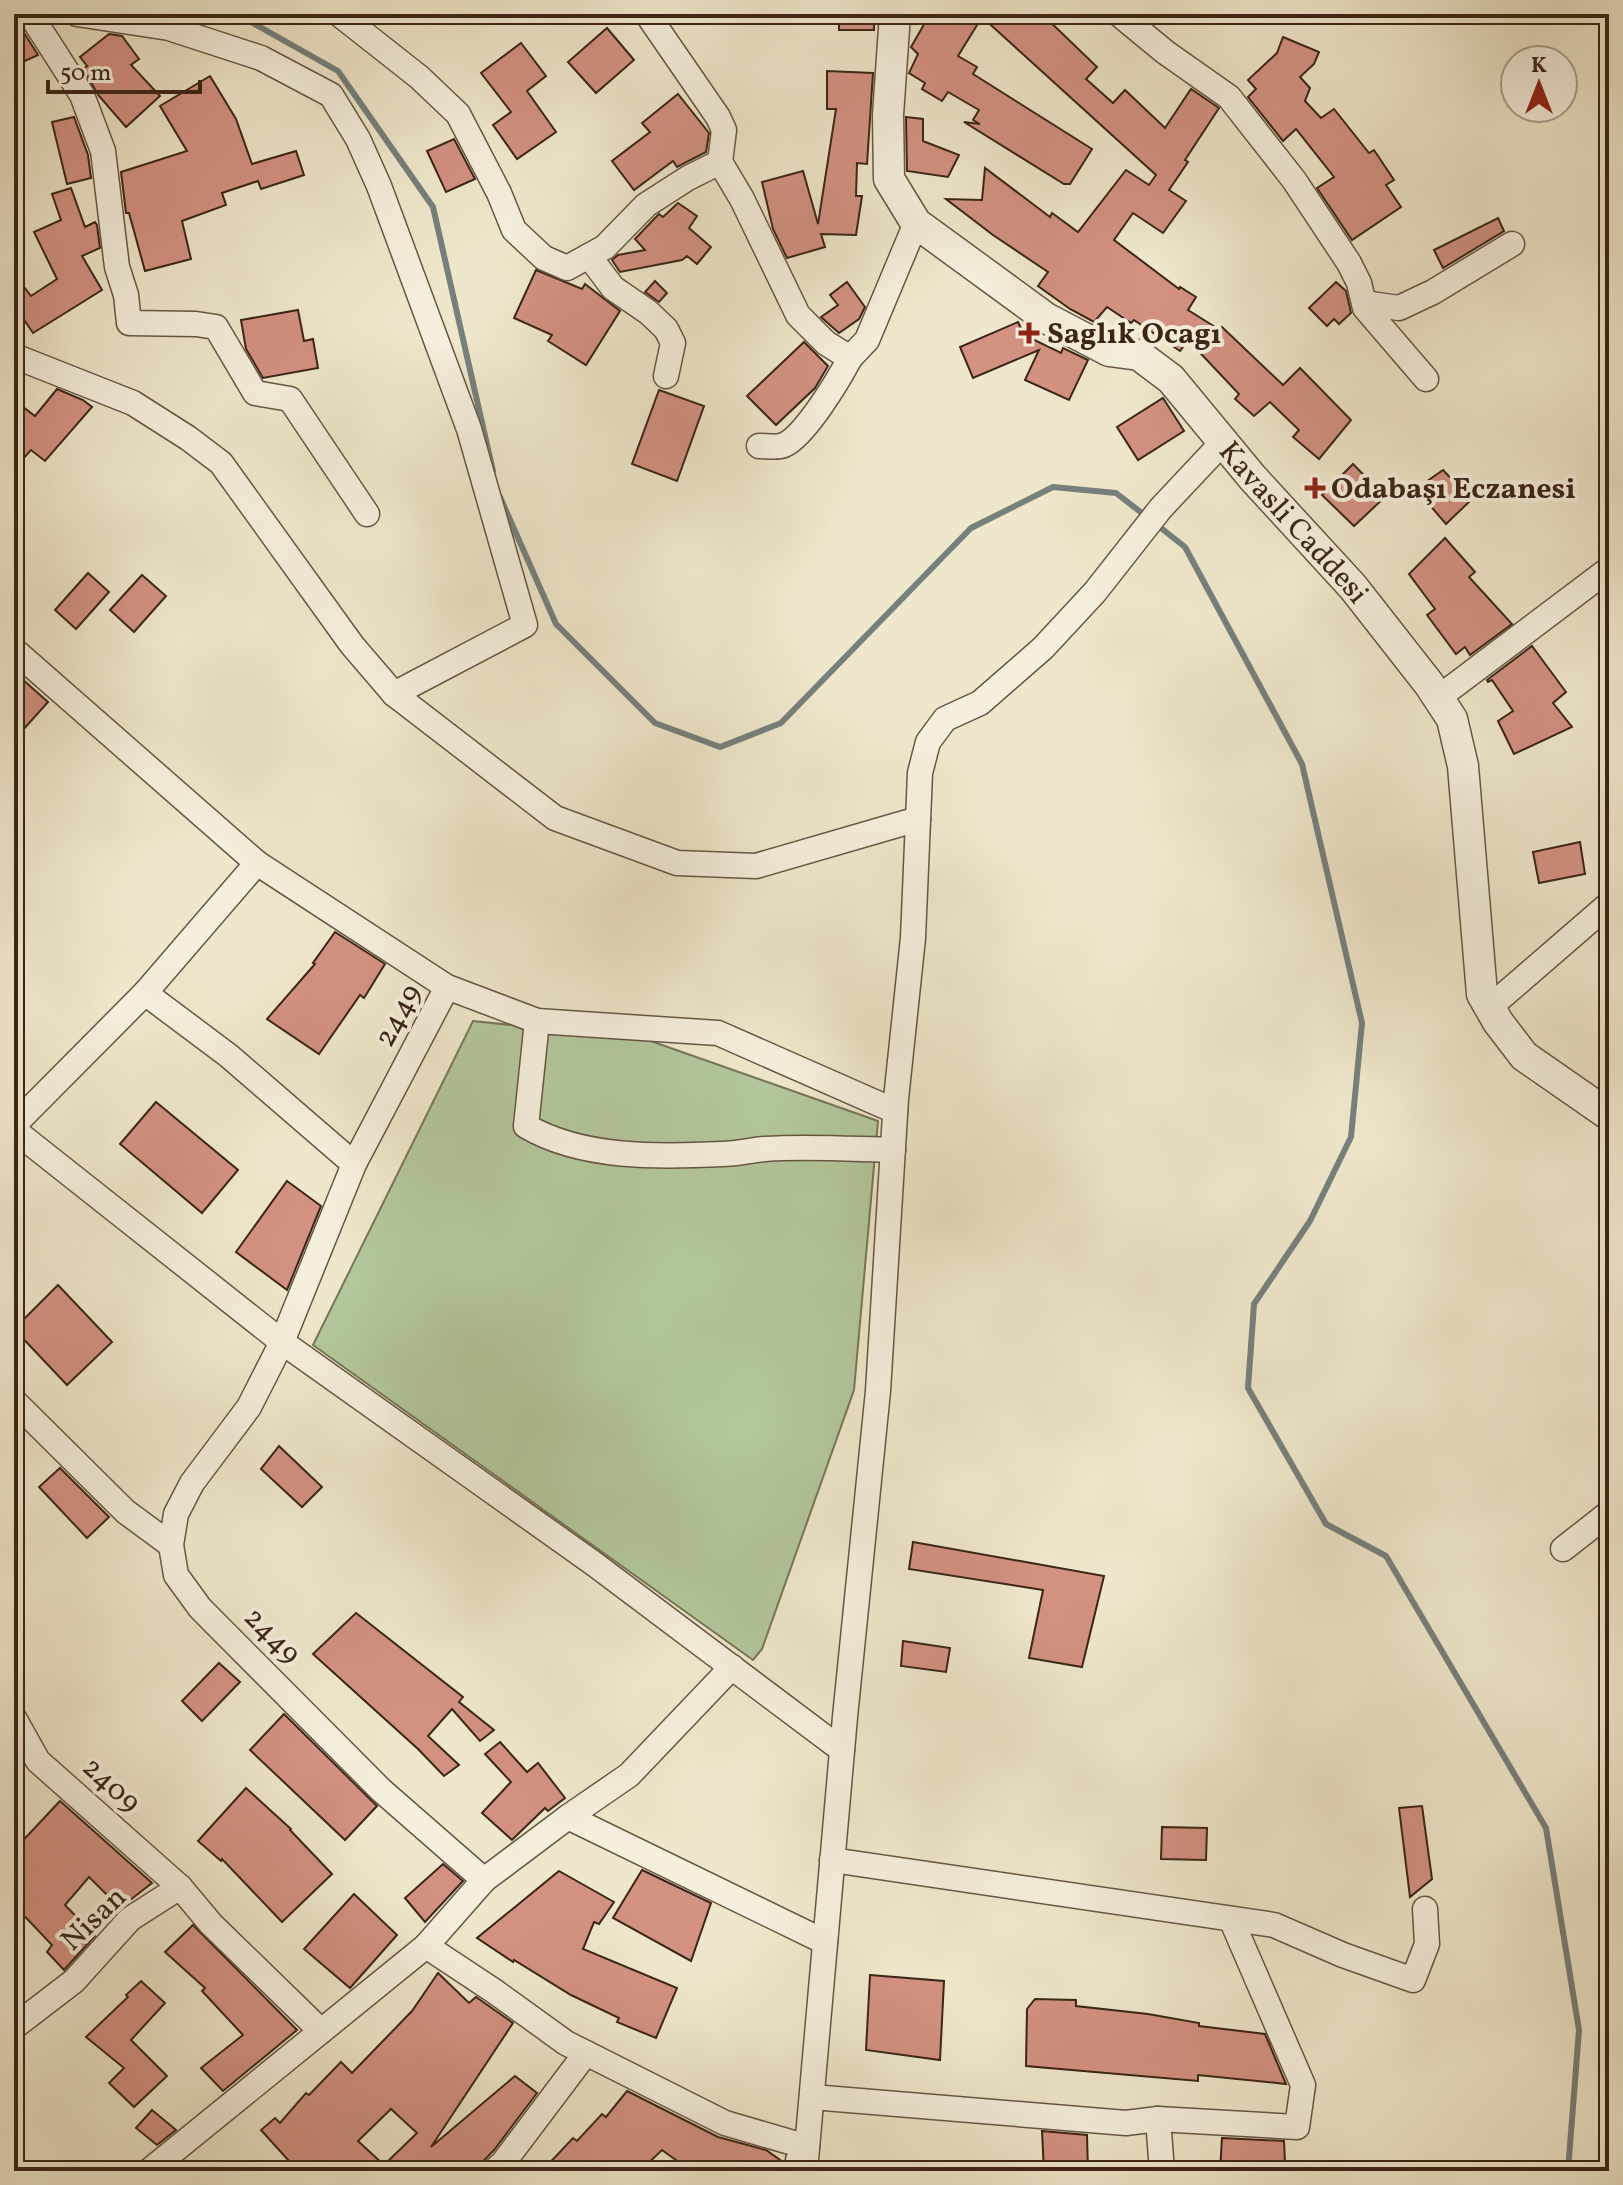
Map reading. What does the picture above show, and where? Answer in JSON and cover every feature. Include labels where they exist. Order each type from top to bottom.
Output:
[{"type":"street","points":[[30,14],[82,95],[103,151],[117,267],[126,295],[129,323],[216,327],[255,393],[290,399],[367,514]]},
{"type":"street","points":[[77,14],[169,28],[261,58],[331,95],[358,139],[379,186],[469,429],[525,625],[394,694]]},
{"type":"street","points":[[339,14],[419,77],[458,114],[499,193],[514,230],[544,258],[567,268],[605,247],[646,205],[720,162]]},
{"type":"street","points":[[647,14],[718,117],[724,130],[720,162],[742,199],[798,315],[826,343],[850,358]]},
{"type":"street","name":"Kavasli Caddesi","points":[[895,14],[888,115],[889,179],[916,223],[1046,318],[1109,351],[1139,355],[1171,379],[1353,587],[1452,719],[1463,766],[1482,994],[1524,1056],[1609,1115]]},
{"type":"street","points":[[1119,14],[1165,52],[1229,97],[1294,180],[1349,263],[1364,303],[1426,379]]},
{"type":"street","points":[[759,446],[781,447],[796,438],[850,358],[867,340],[916,223]]},
{"type":"street","points":[[1364,303],[1399,308],[1433,292],[1512,244]]},
{"type":"street","points":[[589,256],[613,288],[648,312],[666,329],[673,343],[666,376]]},
{"type":"street","points":[[14,356],[133,403],[221,463],[352,645],[394,694],[555,818],[677,863],[756,866],[918,819]]},
{"type":"street","points":[[789,2171],[806,2159],[812,2097],[842,1750],[878,1391],[895,1111],[913,938],[920,773],[928,742],[945,719],[980,703],[1043,648],[1095,592],[1161,508],[1223,442]]},
{"type":"street","points":[[1438,698],[1609,569]]},
{"type":"street","points":[[14,650],[257,863],[447,987],[537,1021],[718,1033],[895,1111]]},
{"type":"street","points":[[257,863],[145,993],[14,1127],[282,1342],[593,1563],[842,1750]]},
{"type":"street","points":[[1490,1007],[1609,904]]},
{"type":"street","name":"2449","points":[[447,987],[354,1164],[282,1342],[249,1407],[192,1483],[176,1514],[171,1545],[176,1575],[200,1608],[381,1790],[484,1880]]},
{"type":"street","points":[[145,993],[229,1056],[354,1164]]},
{"type":"street","points":[[537,1021],[526,1126],[542,1136],[587,1149],[648,1153],[725,1154],[765,1149],[893,1150]]},
{"type":"street","points":[[14,1401],[126,1512],[171,1545]]},
{"type":"street","points":[[1563,1549],[1609,1513]]},
{"type":"street","points":[[149,2171],[426,1946],[484,1880],[629,1775],[732,1667]]},
{"type":"street","name":"2409","points":[[14,1718],[38,1761],[180,1887],[211,1924],[321,2031]]},
{"type":"street","points":[[568,1817],[825,1942]]},
{"type":"street","points":[[832,1860],[1274,1925],[1343,1955],[1413,1980],[1427,1944],[1425,1909]]},
{"type":"street","name":"Nisan","points":[[14,2027],[74,1981],[130,1919],[180,1887]]},
{"type":"street","points":[[812,2097],[1126,2123],[1158,2119],[1297,2127],[1303,2085],[1231,1919]]},
{"type":"street","points":[[426,1946],[566,2043],[725,2123],[806,2159]]},
{"type":"street","points":[[494,2171],[586,2053]]},
{"type":"street","points":[[1158,2119],[1162,2171]]},
{"type":"green space","points":[[473,1021],[645,1039],[878,1121],[854,1390],[762,1649],[753,1660],[313,1345]]},
{"type":"building","points":[[839,14],[874,14],[874,30],[839,30]]},
{"type":"building","points":[[930,14],[1042,14],[1097,67],[1086,79],[1113,103],[1125,90],[1165,128],[1191,89],[1219,108],[1169,190],[1186,201],[1163,233],[1133,213],[1114,240],[1179,289],[1196,297],[1188,310],[1220,330],[1222,327],[1283,385],[1300,368],[1351,420],[1319,459],[1293,437],[1299,430],[1270,402],[1254,416],[1235,399],[1239,394],[1188,340],[1180,351],[1134,320],[1131,323],[1107,307],[1094,322],[1070,309],[1038,286],[1048,272],[946,199],[982,200],[985,168],[1050,217],[1052,213],[1078,232],[1126,170],[1149,185],[1156,175],[982,17],[958,56],[977,67],[973,74],[1092,149],[1070,184],[1064,184],[964,122],[980,124],[973,120],[979,110],[948,92],[942,101],[922,89],[925,83],[909,73],[918,54],[911,47]]},
{"type":"building","points":[[21,28],[38,55],[14,66],[14,31]]},
{"type":"building","points":[[607,28],[634,60],[596,93],[568,62]]},
{"type":"building","points":[[109,34],[122,36],[139,59],[131,65],[160,96],[126,127],[99,96],[83,69],[87,66],[80,57]]},
{"type":"building","points":[[1283,37],[1319,52],[1314,64],[1300,77],[1310,88],[1305,101],[1321,118],[1334,109],[1369,153],[1374,150],[1394,180],[1386,185],[1401,207],[1352,240],[1317,188],[1334,177],[1296,129],[1283,141],[1248,97],[1256,89],[1248,80],[1277,53]]},
{"type":"building","points":[[521,43],[546,76],[527,91],[556,132],[517,159],[493,125],[511,112],[481,73]]},
{"type":"building","points":[[827,71],[873,73],[867,164],[857,163],[856,196],[862,196],[856,235],[821,234],[825,247],[787,258],[773,229],[762,182],[803,171],[818,224],[836,109],[827,109]]},
{"type":"building","points":[[210,76],[236,119],[252,164],[296,151],[304,175],[261,189],[258,181],[222,193],[226,205],[182,221],[191,259],[145,271],[129,213],[126,213],[121,172],[187,151],[160,106]]},
{"type":"building","points":[[678,94],[709,133],[706,152],[677,167],[673,161],[634,190],[612,161],[650,132],[642,123]]},
{"type":"building","points":[[74,117],[88,155],[91,178],[67,184],[52,122]]},
{"type":"building","points":[[906,117],[923,119],[923,141],[959,155],[948,177],[907,171]]},
{"type":"building","points":[[454,139],[475,179],[446,192],[427,151]]},
{"type":"building","points":[[71,188],[85,227],[95,222],[97,225],[100,248],[82,256],[102,290],[33,333],[14,305],[14,274],[31,296],[57,279],[34,232],[61,220],[52,194]]},
{"type":"building","points":[[678,203],[697,216],[689,228],[711,247],[697,264],[687,256],[682,260],[620,272],[612,260],[618,255],[645,250],[635,239],[659,214],[663,217]]},
{"type":"building","points":[[1498,218],[1504,231],[1443,268],[1434,250]]},
{"type":"building","points":[[536,270],[582,289],[585,284],[620,311],[586,365],[548,341],[552,335],[514,318]]},
{"type":"building","points":[[655,281],[667,293],[659,302],[645,292]]},
{"type":"building","points":[[847,282],[865,307],[859,319],[839,333],[821,317],[838,305],[830,295]]},
{"type":"building","points":[[1336,282],[1346,291],[1351,313],[1339,324],[1334,319],[1327,326],[1309,308]]},
{"type":"building","points":[[298,310],[304,341],[313,339],[318,368],[263,378],[246,349],[241,320]]},
{"type":"building","points":[[1018,322],[1024,335],[1061,353],[1063,348],[1088,360],[1069,400],[1025,380],[1039,350],[973,378],[960,347]]},
{"type":"building","points":[[804,342],[828,366],[815,388],[776,425],[747,396]]},
{"type":"building","points":[[57,389],[92,407],[45,461],[31,450],[14,469],[14,400],[35,416]]},
{"type":"building","points":[[659,390],[704,406],[677,481],[632,464]]},
{"type":"building","points":[[1163,398],[1184,431],[1138,460],[1117,427]]},
{"type":"building","points":[[1353,464],[1385,497],[1354,526],[1322,495]]},
{"type":"building","points":[[1443,470],[1471,500],[1446,524],[1416,489]]},
{"type":"building","points":[[1445,538],[1475,572],[1469,577],[1512,624],[1470,655],[1465,647],[1456,654],[1427,615],[1435,609],[1409,574]]},
{"type":"building","points":[[88,573],[109,592],[76,629],[55,610]]},
{"type":"building","points":[[142,575],[166,596],[134,632],[110,610]]},
{"type":"building","points":[[1532,646],[1566,692],[1553,703],[1572,727],[1514,754],[1498,721],[1513,711],[1492,680],[1487,680]]},
{"type":"building","points":[[21,678],[48,702],[14,740],[14,686]]},
{"type":"building","points":[[1580,842],[1585,874],[1539,883],[1533,852]]},
{"type":"building","points":[[335,932],[385,964],[364,998],[360,995],[319,1054],[267,1019],[315,964]]},
{"type":"building","points":[[156,1102],[238,1170],[202,1213],[120,1144]]},
{"type":"building","points":[[287,1181],[321,1206],[287,1290],[236,1252]]},
{"type":"building","points":[[58,1285],[112,1342],[67,1385],[14,1329]]},
{"type":"building","points":[[279,1446],[322,1487],[302,1507],[261,1469]]},
{"type":"building","points":[[60,1468],[109,1517],[87,1538],[39,1487]]},
{"type":"building","points":[[913,1542],[1104,1576],[1082,1667],[1029,1658],[1043,1590],[909,1569]]},
{"type":"building","points":[[356,1613],[463,1697],[459,1702],[494,1730],[480,1741],[452,1709],[428,1736],[459,1765],[444,1776],[313,1654]]},
{"type":"building","points":[[903,1641],[950,1648],[946,1672],[901,1666]]},
{"type":"building","points":[[219,1663],[240,1682],[202,1721],[182,1701]]},
{"type":"building","points":[[284,1714],[377,1806],[345,1840],[250,1750]]},
{"type":"building","points":[[500,1742],[527,1772],[538,1763],[565,1798],[548,1811],[545,1808],[512,1840],[482,1813],[511,1782],[485,1754]]},
{"type":"building","points":[[246,1788],[291,1829],[332,1874],[282,1922],[222,1859],[198,1841]]},
{"type":"building","points":[[60,1801],[152,1883],[120,1908],[89,1877],[65,1905],[95,1936],[64,1970],[47,1952],[52,1945],[14,1905],[14,1850]]},
{"type":"building","points":[[1422,1806],[1432,1879],[1410,1897],[1399,1808]]},
{"type":"building","points":[[1162,1827],[1207,1828],[1206,1860],[1161,1859]]},
{"type":"building","points":[[443,1864],[463,1881],[425,1922],[405,1898]]},
{"type":"building","points":[[642,1870],[711,1903],[691,1961],[613,1918]]},
{"type":"building","points":[[559,1871],[614,1902],[599,1924],[594,1922],[583,1949],[677,1988],[656,2038],[617,2022],[619,2018],[571,1995],[477,1938]]},
{"type":"building","points":[[354,1894],[397,1935],[350,1988],[304,1949]]},
{"type":"building","points":[[193,1925],[297,2030],[223,2091],[201,2068],[243,2035],[202,1991],[205,1988],[165,1952]]},
{"type":"building","points":[[438,1973],[469,2003],[476,1997],[513,2023],[431,2147],[515,2076],[537,2093],[474,2171],[298,2171],[261,2130],[275,2118],[280,2123],[306,2093],[309,2095],[341,2062],[352,2073],[412,2011]],"holes":[[[391,2109],[417,2133],[384,2165],[358,2141]]]},
{"type":"building","points":[[870,1975],[944,1981],[940,2060],[866,2050]]},
{"type":"building","points":[[141,1981],[165,2003],[131,2040],[167,2076],[134,2107],[109,2083],[124,2068],[86,2037]]},
{"type":"building","points":[[1035,1999],[1076,2000],[1076,2006],[1148,2014],[1199,2023],[1199,2026],[1265,2034],[1286,2084],[1198,2075],[1198,2081],[1026,2066],[1027,2009]]},
{"type":"building","points":[[627,2091],[718,2137],[766,2150],[780,2160],[769,2171],[691,2171],[662,2150],[640,2171],[542,2171],[573,2138],[577,2141],[602,2114],[606,2117]]},
{"type":"building","points":[[152,2110],[176,2130],[157,2145],[136,2128]]},
{"type":"building","points":[[1042,2131],[1087,2135],[1088,2171],[1044,2171]]},
{"type":"building","points":[[1222,2138],[1284,2141],[1285,2163],[1280,2162],[1278,2171],[1220,2171]]},
{"type":"waterway","points":[[237,14],[338,71],[433,207],[493,471]]},
{"type":"waterway","points":[[500,497],[556,624],[655,723],[720,747],[781,723],[971,528],[1053,487],[1116,493],[1147,517]]},
{"type":"waterway","points":[[1156,524],[1185,547],[1302,764],[1362,1023],[1351,1137],[1310,1221],[1254,1304],[1248,1388],[1326,1524],[1386,1556],[1546,1828],[1579,2030],[1568,2171]]},
{"type":"place","name":"Saglık Ocagı","points":[[1029,333]]},
{"type":"place","name":"Odabaşı Eczanesi","points":[[1315,488]]}]
